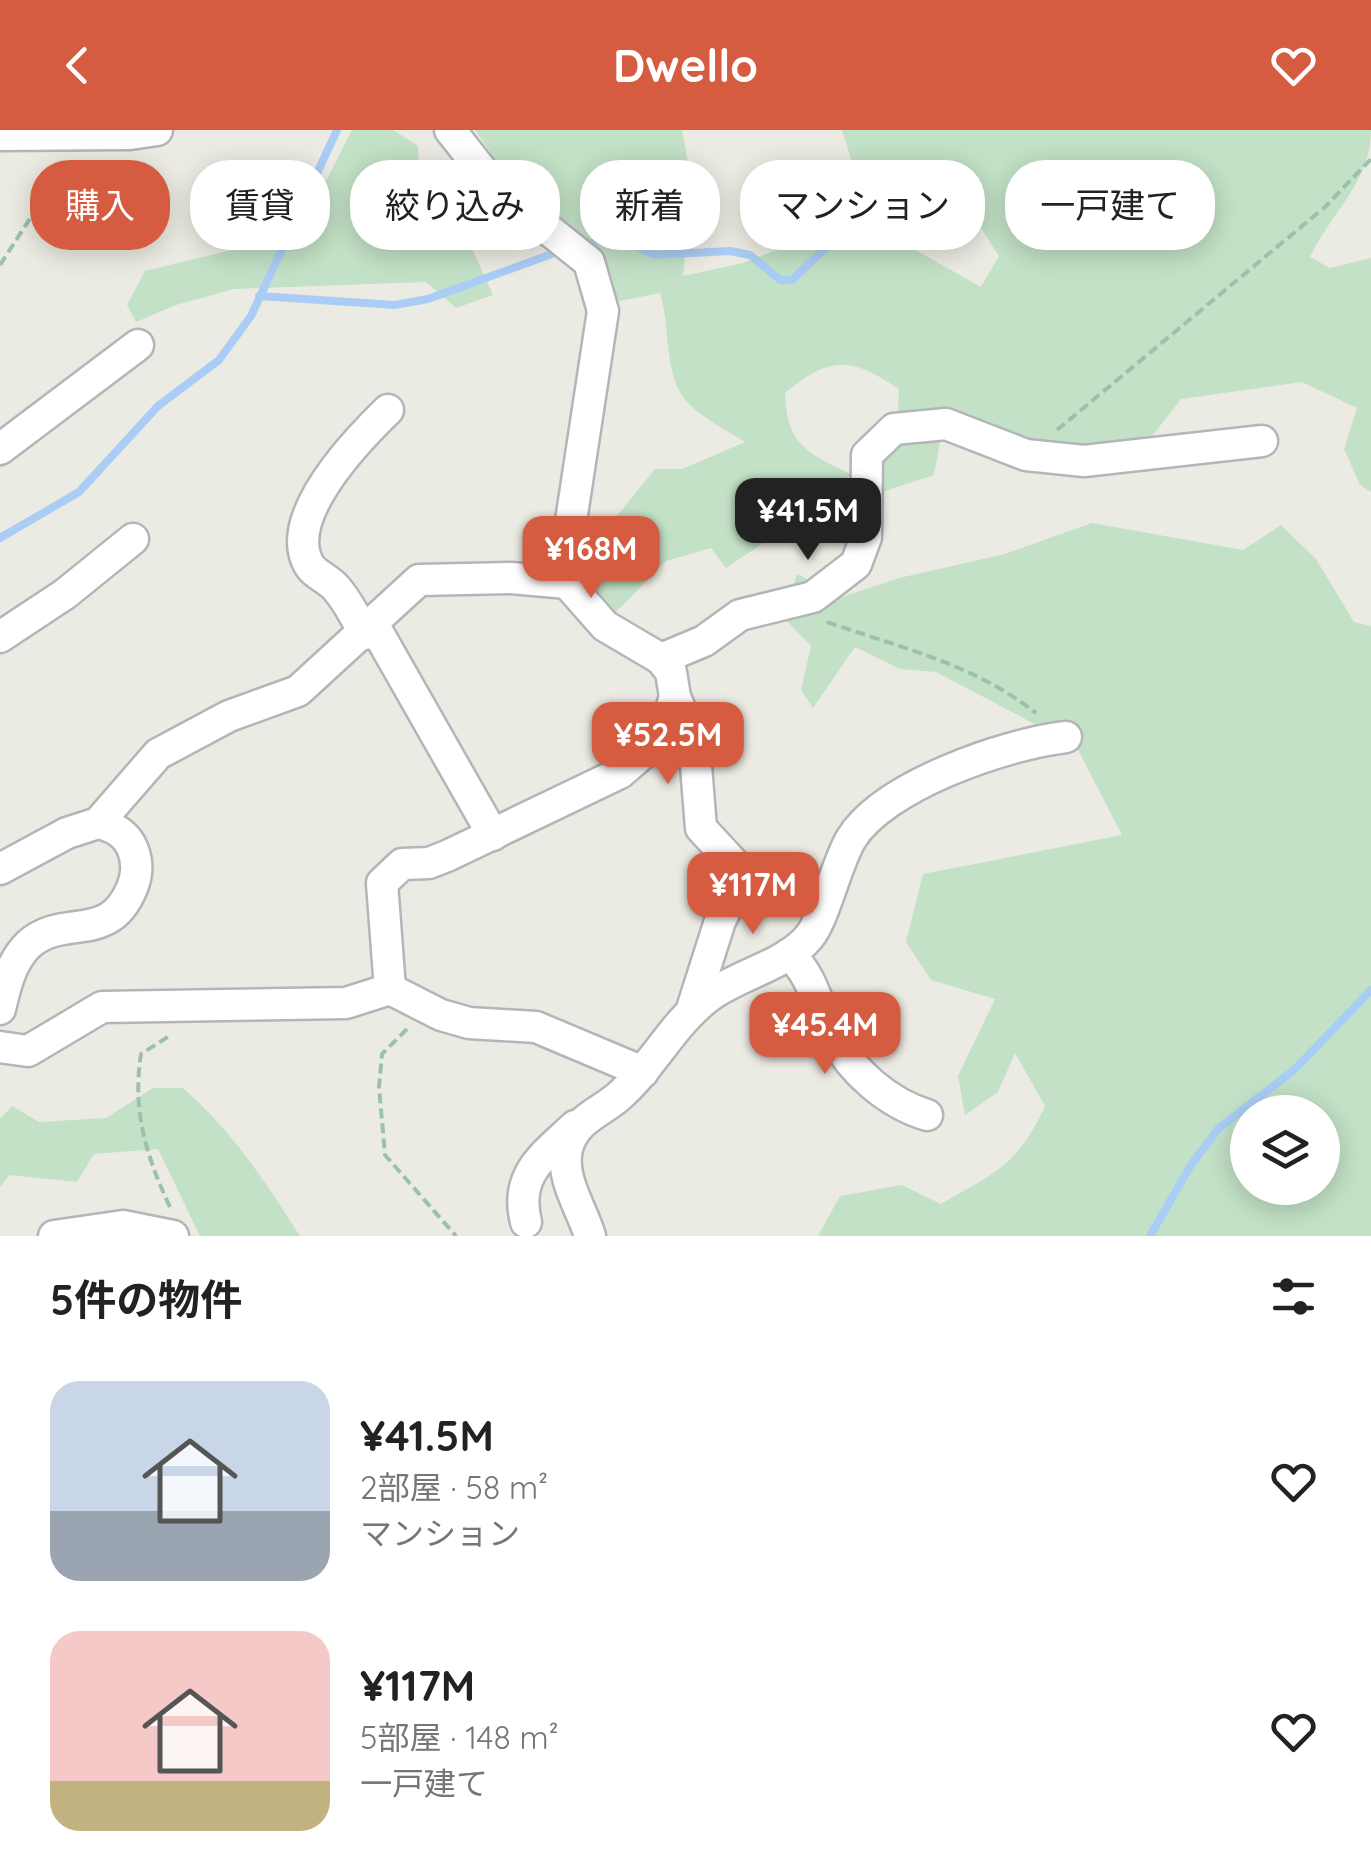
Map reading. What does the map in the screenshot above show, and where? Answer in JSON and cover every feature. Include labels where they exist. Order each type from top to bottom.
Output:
[{"type":"street","points":[[0,135],[156,130]]},
{"type":"street","points":[[450,130],[495,187],[589,262],[603,311],[571,521],[567,583]]},
{"type":"street","points":[[2,445],[138,344]]},
{"type":"street","points":[[388,410],[354,443],[304,518],[299,544],[310,569],[335,586],[370,629],[493,835]]},
{"type":"street","points":[[661,659],[704,642],[740,615],[813,597],[856,564],[866,537],[867,455],[894,429],[946,424],[1026,455],[1118,460],[1262,441]]},
{"type":"street","points":[[0,637],[64,594],[133,539]]},
{"type":"street","points":[[0,869],[67,833],[98,823],[158,754],[229,716],[298,691],[419,580],[511,578],[567,583],[605,626],[661,659],[671,672],[676,697],[694,740],[701,828],[738,867],[740,882],[720,921],[691,1012]]},
{"type":"street","points":[[390,989],[382,883],[402,864],[429,863],[620,773],[662,737],[676,697]]},
{"type":"street","points":[[526,1222],[520,1198],[536,1162],[578,1123],[617,1098],[691,1012],[748,973],[789,954],[811,936],[850,841],[868,814],[915,785],[1028,742],[1066,737]]},
{"type":"street","points":[[0,1009],[15,963],[30,943],[53,932],[106,920],[122,911],[137,876],[134,853],[126,835],[98,823]]},
{"type":"street","points":[[789,954],[808,972],[832,1034],[850,1062],[881,1092],[927,1114]]},
{"type":"street","points":[[0,1047],[28,1050],[102,1006],[346,1003],[390,989],[469,1024],[536,1027],[643,1072]]},
{"type":"street","points":[[578,1123],[567,1148],[565,1172],[590,1236]]},
{"type":"street","points":[[54,1236],[123,1226],[174,1228]]},
{"type":"path","points":[[0,264],[52,181],[66,135]]},
{"type":"path","points":[[1026,455],[1326,207],[1371,160]]},
{"type":"path","points":[[780,606],[960,665],[1010,694],[1066,737]]},
{"type":"path","points":[[428,1008],[382,1054],[378,1087],[385,1155],[456,1236]]},
{"type":"path","points":[[174,1228],[152,1170],[135,1095],[141,1054],[166,1036],[181,1034]]},
{"type":"green space","points":[[352,130],[393,130],[418,146],[419,160],[350,160],[350,250],[473,250],[493,295],[456,308],[426,282],[234,289],[176,305],[136,322],[127,305],[145,271],[231,250],[330,250],[330,173]]},
{"type":"green space","points":[[475,130],[682,130],[688,160],[580,160],[580,250],[686,250],[683,276],[743,263],[776,250],[915,250],[981,287],[999,256],[985,234],[985,160],[851,160],[842,130],[1371,130],[1369,149],[1357,182],[1310,257],[1330,268],[1371,258],[1371,492],[1360,485],[1344,449],[1357,408],[1302,382],[1181,399],[1146,444],[1044,443],[998,434],[945,415],[934,475],[882,492],[878,466],[896,450],[899,389],[867,371],[841,365],[815,372],[785,393],[790,425],[802,445],[850,474],[838,493],[726,568],[711,548],[666,561],[614,614],[591,581],[613,521],[655,469],[682,469],[745,442],[701,414],[681,394],[672,370],[660,293],[615,302],[560,238],[560,160],[496,160]]},
{"type":"green space","points":[[1092,523],[1243,550],[1281,525],[1316,559],[1354,622],[1371,626],[1371,1236],[818,1236],[840,1196],[902,1185],[941,1204],[1003,1166],[1025,1142],[1045,1106],[1015,1053],[998,1092],[965,1115],[958,1076],[995,999],[931,980],[906,942],[923,874],[1122,835],[1076,746],[936,672],[900,669],[855,647],[813,708],[801,690],[811,646],[784,618],[797,574],[842,597],[899,578],[1005,554]]},
{"type":"green space","points":[[153,1088],[183,1088],[201,1104],[247,1157],[300,1236],[200,1236],[158,1149],[94,1154],[77,1182],[9,1175],[0,1187],[0,1119],[12,1106],[39,1122],[106,1118]]},
{"type":"waterway","points":[[0,538],[79,492],[158,406],[219,360],[251,316],[337,130]]},
{"type":"waterway","points":[[578,245],[620,238],[654,255],[730,251],[750,255],[780,280],[792,280],[824,250]]},
{"type":"waterway","points":[[259,296],[395,305],[428,299],[560,251]]},
{"type":"waterway","points":[[1150,1236],[1191,1165],[1218,1129],[1294,1070],[1371,990]]}]
